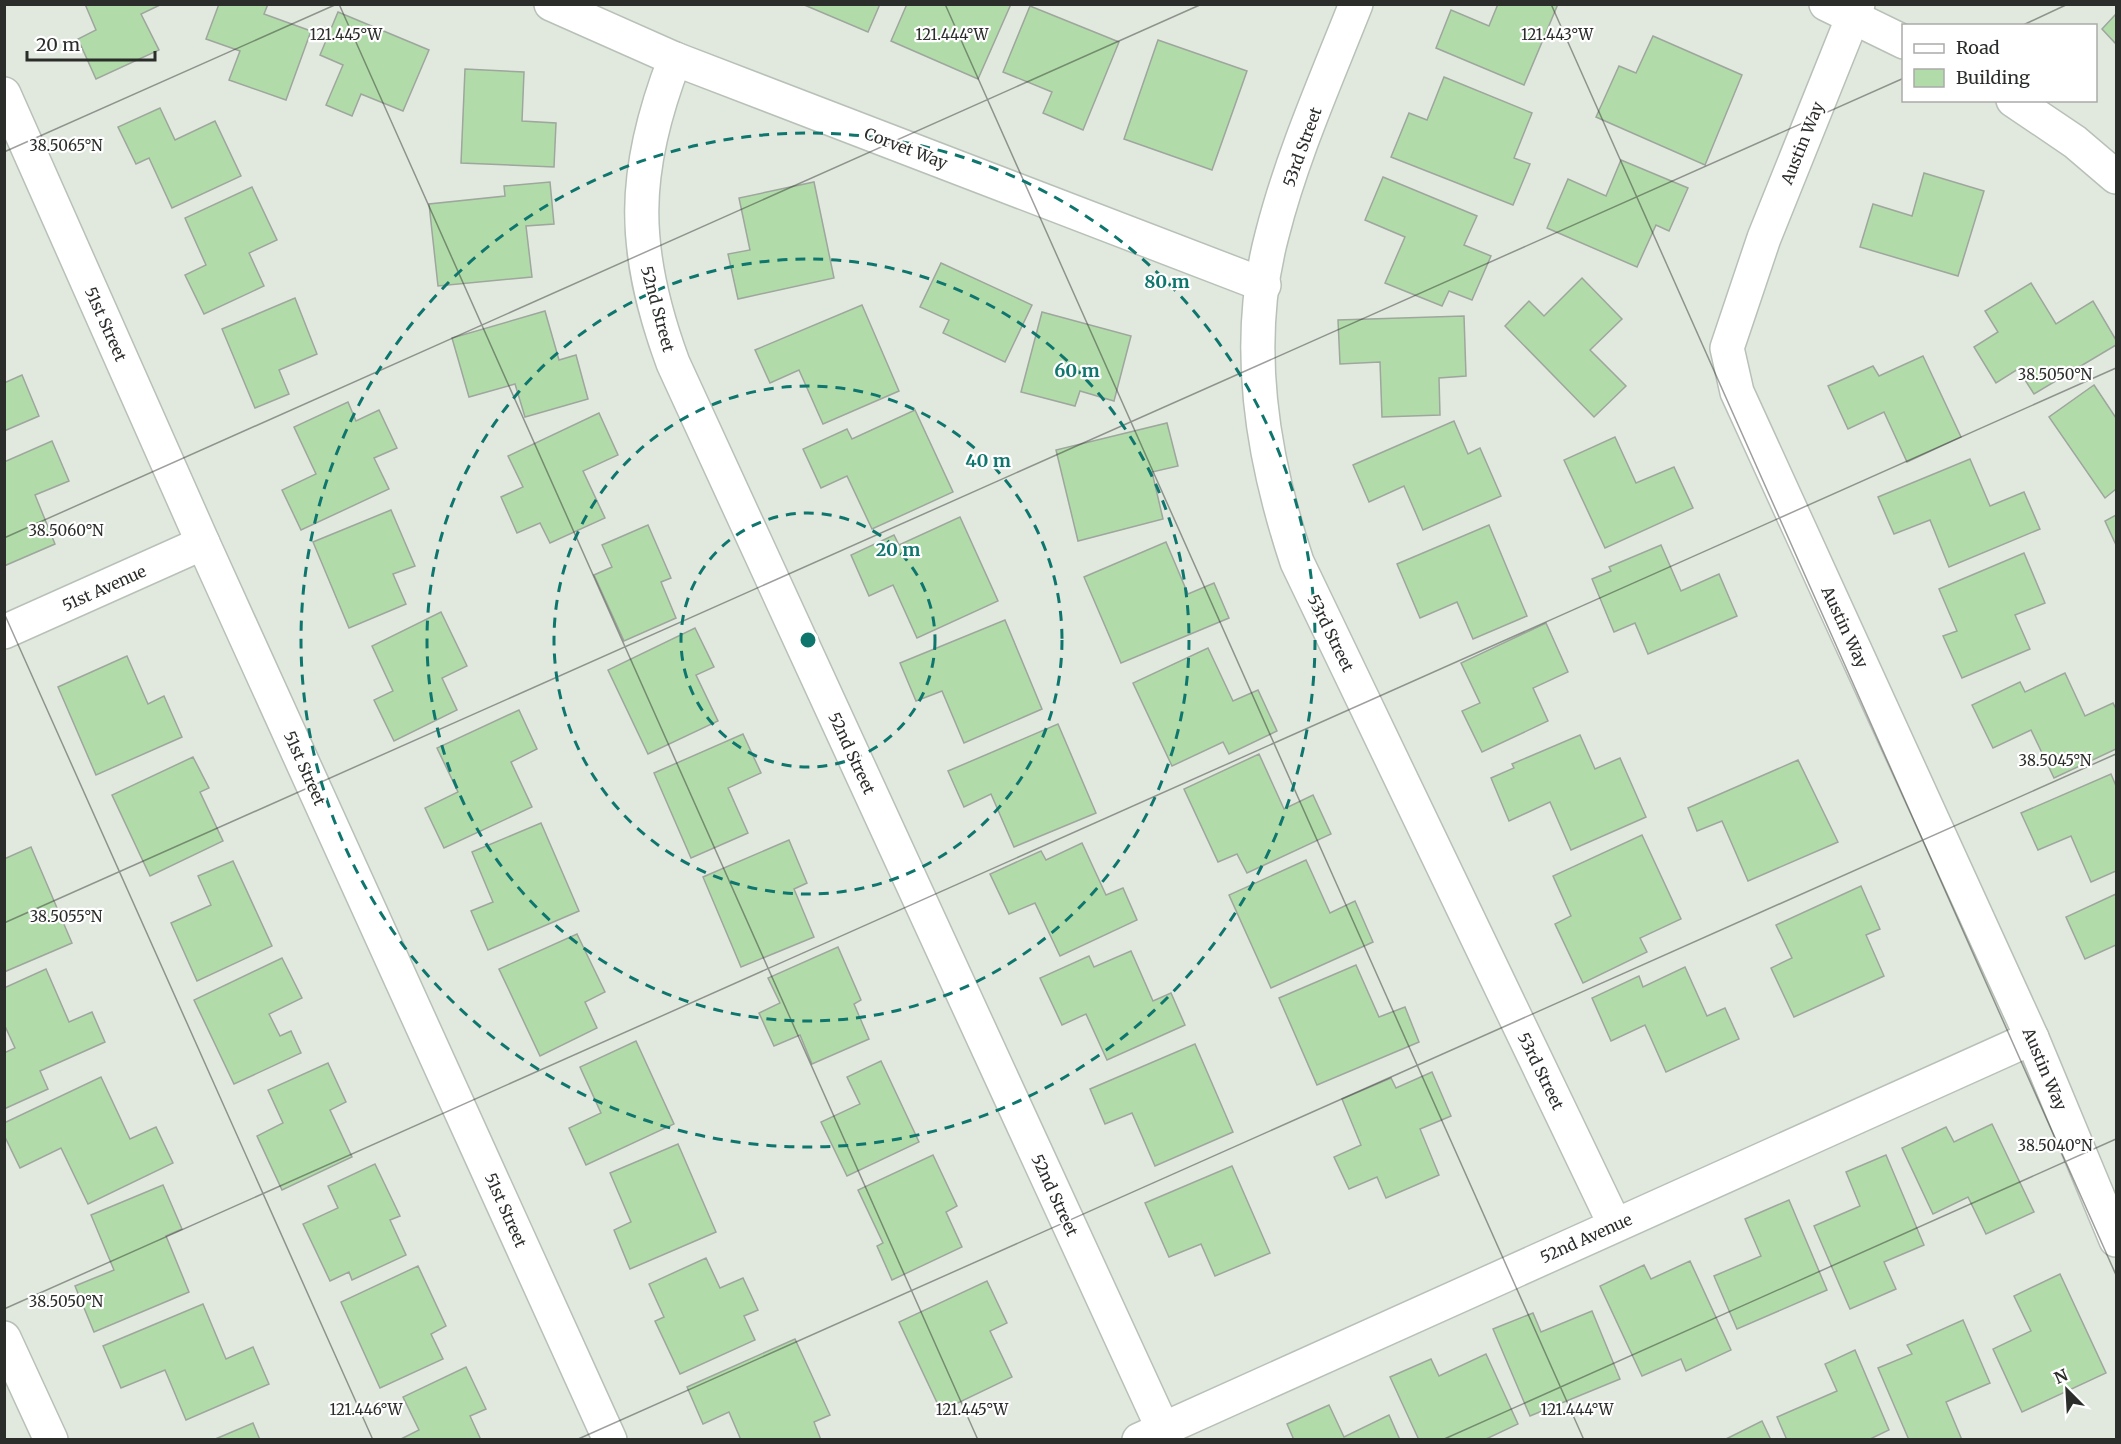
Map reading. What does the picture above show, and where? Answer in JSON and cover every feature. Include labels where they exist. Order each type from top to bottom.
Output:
[{"type":"street","name":"Corvet Way","points":[[551,4],[675,59],[1264,285]]},
{"type":"street","name":"53rd Street","points":[[1356,4],[1300,147],[1271,237],[1259,331],[1262,425],[1279,506],[1297,562],[1615,1225]]},
{"type":"street","points":[[1846,8],[1902,41]]},
{"type":"street","name":"Austin Way","points":[[1846,8],[1727,348],[1737,392],[2032,1038],[2116,1240]]},
{"type":"street","name":"52nd Street","points":[[675,59],[659,102],[648,144],[642,189],[641,233],[646,277],[657,319],[673,363],[1151,1434]]},
{"type":"street","name":"51st Street","points":[[4,94],[203,543],[610,1440]]},
{"type":"street","points":[[2016,102],[2075,142],[2116,177]]},
{"type":"street","name":"51st Avenue","points":[[4,632],[203,543]]},
{"type":"street","name":"52nd Avenue","points":[[1151,1434],[2032,1038]]},
{"type":"street","points":[[4,1338],[51,1440]]},
{"type":"building","points":[[85,4],[162,4],[141,14],[159,50],[96,79],[78,39],[96,30]]},
{"type":"building","points":[[219,4],[268,4],[264,14],[311,31],[286,100],[229,80],[240,51],[206,39]]},
{"type":"building","points":[[802,4],[880,4],[868,32]]},
{"type":"building","points":[[907,4],[1011,4],[978,79],[891,41]]},
{"type":"building","points":[[1498,4],[1558,4],[1524,85],[1436,48],[1451,10],[1489,26]]},
{"type":"building","points":[[1030,6],[1119,42],[1083,130],[1043,113],[1052,92],[1003,72]]},
{"type":"building","points":[[338,12],[429,50],[403,111],[361,94],[352,116],[326,105],[343,65],[320,55]]},
{"type":"building","points":[[2116,14],[2116,44],[2102,29]]},
{"type":"building","points":[[1653,36],[1742,75],[1705,165],[1596,117],[1619,66],[1636,73]]},
{"type":"building","points":[[1158,40],[1247,71],[1212,170],[1124,139]]},
{"type":"building","points":[[465,69],[524,72],[522,121],[556,123],[554,167],[461,163]]},
{"type":"building","points":[[1444,77],[1532,113],[1514,158],[1530,164],[1513,205],[1391,157],[1409,113],[1427,120]]},
{"type":"building","points":[[160,108],[175,140],[215,121],[241,176],[172,208],[149,158],[136,164],[118,127]]},
{"type":"building","points":[[1621,160],[1688,188],[1669,231],[1656,225],[1637,267],[1547,228],[1568,179],[1606,196]]},
{"type":"building","points":[[1924,173],[1984,191],[1958,276],[1860,247],[1873,204],[1912,216]]},
{"type":"building","points":[[1383,177],[1477,216],[1464,245],[1491,256],[1472,300],[1449,291],[1442,306],[1385,283],[1405,237],[1365,220]]},
{"type":"building","points":[[550,182],[554,224],[526,226],[532,277],[438,286],[429,204],[505,196],[504,186]]},
{"type":"building","points":[[814,182],[834,278],[738,299],[728,254],[750,250],[739,198]]},
{"type":"building","points":[[252,187],[277,240],[249,253],[264,286],[204,314],[185,275],[206,265],[185,218]]},
{"type":"building","points":[[941,263],[1032,305],[1005,362],[943,333],[949,320],[920,307]]},
{"type":"building","points":[[1582,278],[1622,319],[1590,350],[1626,386],[1594,417],[1505,326],[1529,301],[1544,316]]},
{"type":"building","points":[[2031,283],[2056,324],[2093,301],[2116,340],[2116,345],[2034,394],[2018,369],[1996,383],[1974,347],[1998,332],[1985,311]]},
{"type":"building","points":[[295,298],[317,354],[279,370],[289,394],[255,408],[222,329]]},
{"type":"building","points":[[862,305],[899,391],[823,424],[799,370],[770,383],[755,350]]},
{"type":"building","points":[[545,311],[559,360],[576,355],[588,399],[525,417],[515,384],[469,397],[452,338]]},
{"type":"building","points":[[1042,312],[1131,336],[1114,401],[1080,391],[1075,406],[1021,392]]},
{"type":"building","points":[[1464,316],[1466,376],[1439,378],[1440,415],[1382,417],[1380,362],[1340,364],[1338,320]]},
{"type":"building","points":[[1923,356],[1961,437],[1907,462],[1884,412],[1848,429],[1828,386],[1873,366],[1879,376]]},
{"type":"building","points":[[22,375],[39,416],[4,431],[4,383]]},
{"type":"building","points":[[2094,385],[2116,418],[2116,489],[2105,498],[2049,417]]},
{"type":"building","points":[[348,402],[356,421],[379,410],[397,448],[374,458],[389,489],[301,530],[282,490],[316,474],[294,427]]},
{"type":"building","points":[[915,410],[953,492],[872,529],[847,476],[821,488],[803,449],[847,429],[852,439]]},
{"type":"building","points":[[599,413],[618,455],[583,471],[605,518],[550,543],[540,523],[517,533],[501,497],[523,487],[508,456]]},
{"type":"building","points":[[1454,421],[1468,454],[1480,448],[1501,496],[1423,530],[1404,486],[1369,502],[1353,465]]},
{"type":"building","points":[[1167,423],[1178,466],[1152,472],[1163,519],[1078,541],[1056,450]]},
{"type":"building","points":[[1615,437],[1636,483],[1674,467],[1693,508],[1605,548],[1564,460]]},
{"type":"building","points":[[52,441],[69,481],[35,495],[55,544],[4,566],[4,462]]},
{"type":"building","points":[[1970,459],[1990,506],[2024,492],[2040,529],[1949,567],[1930,520],[1894,534],[1878,497]]},
{"type":"building","points":[[391,510],[415,566],[393,574],[406,604],[349,628],[313,542]]},
{"type":"building","points":[[2116,515],[2116,545],[2105,521]]},
{"type":"building","points":[[960,517],[998,601],[917,638],[893,585],[869,596],[851,555],[894,535],[899,545]]},
{"type":"building","points":[[648,525],[671,578],[661,582],[676,618],[624,641],[594,575],[612,567],[602,545]]},
{"type":"building","points":[[1489,525],[1527,616],[1473,639],[1457,602],[1420,618],[1397,564]]},
{"type":"building","points":[[1166,542],[1188,594],[1214,583],[1229,618],[1121,663],[1084,577]]},
{"type":"building","points":[[1661,545],[1681,591],[1719,574],[1737,616],[1648,654],[1635,623],[1614,632],[1592,579],[1611,571],[1609,567]]},
{"type":"building","points":[[2024,553],[2045,603],[2015,615],[2030,649],[1962,678],[1943,636],[1957,631],[1939,589]]},
{"type":"building","points":[[441,612],[467,666],[442,678],[457,710],[394,741],[374,700],[393,691],[372,646]]},
{"type":"building","points":[[1005,620],[1042,709],[964,743],[942,691],[916,701],[900,663]]},
{"type":"building","points":[[1546,623],[1568,672],[1533,688],[1548,721],[1482,752],[1462,711],[1480,703],[1461,663]]},
{"type":"building","points":[[695,628],[714,667],[696,675],[718,721],[648,754],[608,670]]},
{"type":"building","points":[[1208,648],[1233,701],[1258,690],[1277,731],[1229,754],[1223,742],[1172,766],[1133,683]]},
{"type":"building","points":[[127,656],[148,704],[164,696],[182,737],[96,775],[58,687]]},
{"type":"building","points":[[2065,673],[2085,716],[2113,703],[2116,709],[2116,749],[2054,778],[2031,730],[1993,748],[1972,705],[2020,682],[2025,692]]},
{"type":"building","points":[[519,710],[537,749],[511,762],[532,807],[444,848],[425,808],[458,792],[437,748]]},
{"type":"building","points":[[1058,724],[1096,813],[1014,847],[991,794],[964,807],[948,771]]},
{"type":"building","points":[[743,734],[761,773],[728,788],[748,833],[691,858],[654,773]]},
{"type":"building","points":[[1580,735],[1595,769],[1620,758],[1646,817],[1571,850],[1550,802],[1509,821],[1491,778],[1514,768],[1512,764]]},
{"type":"building","points":[[1259,754],[1284,809],[1313,795],[1331,834],[1247,873],[1237,854],[1218,862],[1184,789]]},
{"type":"building","points":[[193,757],[209,788],[200,792],[223,841],[150,876],[112,795]]},
{"type":"building","points":[[1798,760],[1838,842],[1748,881],[1722,821],[1697,831],[1688,808]]},
{"type":"building","points":[[2111,774],[2116,786],[2116,871],[2091,882],[2071,836],[2038,850],[2021,813]]},
{"type":"building","points":[[541,823],[579,911],[488,950],[471,911],[493,902],[472,852]]},
{"type":"building","points":[[1642,835],[1681,919],[1640,938],[1647,952],[1583,983],[1555,924],[1571,916],[1553,876]]},
{"type":"building","points":[[789,840],[807,883],[794,889],[814,937],[741,967],[703,877]]},
{"type":"building","points":[[1082,843],[1106,895],[1123,888],[1137,920],[1060,956],[1035,903],[1009,914],[990,874],[1041,851],[1046,860]]},
{"type":"building","points":[[31,847],[72,943],[4,972],[4,859]]},
{"type":"building","points":[[1306,860],[1330,913],[1355,901],[1373,942],[1271,988],[1229,895]]},
{"type":"building","points":[[233,861],[272,946],[197,981],[171,923],[211,905],[198,876]]},
{"type":"building","points":[[1861,886],[1880,929],[1866,935],[1884,976],[1794,1017],[1771,968],[1792,958],[1776,925]]},
{"type":"building","points":[[2116,894],[2116,945],[2085,959],[2066,917]]},
{"type":"building","points":[[577,934],[605,992],[585,1002],[597,1028],[540,1056],[499,969]]},
{"type":"building","points":[[838,947],[861,1000],[854,1004],[869,1039],[812,1064],[800,1035],[774,1046],[759,1013],[780,1003],[768,978]]},
{"type":"building","points":[[1131,951],[1153,1001],[1171,993],[1185,1025],[1107,1060],[1086,1014],[1062,1025],[1040,978],[1089,956],[1094,967]]},
{"type":"building","points":[[282,958],[302,998],[269,1014],[280,1036],[291,1031],[301,1053],[234,1084],[194,1000]]},
{"type":"building","points":[[1356,965],[1379,1017],[1405,1007],[1419,1042],[1317,1085],[1279,998]]},
{"type":"building","points":[[1685,967],[1707,1016],[1725,1008],[1739,1039],[1666,1072],[1645,1025],[1611,1041],[1592,998],[1639,976],[1643,987]]},
{"type":"building","points":[[46,969],[69,1022],[92,1012],[105,1042],[40,1071],[48,1089],[4,1109],[4,1053],[15,1048],[4,1024],[4,988]]},
{"type":"building","points":[[636,1041],[674,1124],[586,1165],[569,1128],[601,1113],[580,1067]]},
{"type":"building","points":[[1195,1044],[1233,1132],[1155,1166],[1132,1113],[1105,1124],[1090,1089]]},
{"type":"building","points":[[881,1061],[919,1142],[847,1176],[821,1122],[860,1104],[847,1077]]},
{"type":"building","points":[[328,1063],[346,1102],[330,1110],[352,1157],[282,1190],[257,1136],[283,1123],[268,1090]]},
{"type":"building","points":[[1432,1072],[1451,1116],[1420,1129],[1439,1175],[1386,1198],[1377,1177],[1349,1189],[1334,1157],[1361,1145],[1342,1099],[1391,1078],[1396,1088]]},
{"type":"building","points":[[101,1077],[130,1139],[156,1127],[173,1163],[88,1204],[61,1148],[20,1168],[4,1135],[4,1123]]},
{"type":"building","points":[[1992,1124],[2034,1212],[1986,1234],[1968,1197],[1933,1214],[1902,1148],[1946,1127],[1954,1142]]},
{"type":"building","points":[[678,1144],[716,1232],[630,1269],[614,1230],[631,1222],[610,1173]]},
{"type":"building","points":[[933,1155],[957,1206],[946,1212],[962,1247],[892,1280],[877,1246],[883,1243],[858,1190]]},
{"type":"building","points":[[1886,1155],[1924,1245],[1884,1262],[1896,1289],[1850,1309],[1814,1226],[1860,1206],[1846,1172]]},
{"type":"building","points":[[375,1164],[400,1216],[390,1220],[406,1255],[352,1280],[349,1272],[330,1281],[303,1224],[338,1208],[328,1186]]},
{"type":"building","points":[[1232,1166],[1270,1253],[1215,1276],[1201,1244],[1169,1257],[1145,1203]]},
{"type":"building","points":[[163,1185],[182,1229],[166,1236],[189,1292],[94,1332],[75,1286],[114,1270],[91,1215]]},
{"type":"building","points":[[1789,1200],[1827,1290],[1737,1329],[1714,1276],[1761,1256],[1745,1219]]},
{"type":"building","points":[[706,1258],[720,1288],[743,1278],[758,1310],[744,1316],[755,1340],[680,1374],[655,1321],[664,1317],[649,1284]]},
{"type":"building","points":[[1690,1261],[1731,1350],[1686,1371],[1681,1359],[1642,1376],[1600,1286],[1644,1265],[1651,1279]]},
{"type":"building","points":[[418,1266],[446,1326],[431,1334],[443,1359],[380,1388],[341,1302]]},
{"type":"building","points":[[2060,1274],[2106,1373],[2022,1412],[1993,1349],[2031,1331],[2014,1296]]},
{"type":"building","points":[[987,1281],[1007,1323],[990,1331],[1012,1377],[941,1411],[899,1322]]},
{"type":"building","points":[[203,1304],[226,1359],[253,1347],[269,1384],[186,1420],[165,1370],[121,1388],[103,1346]]},
{"type":"building","points":[[1592,1311],[1620,1379],[1530,1416],[1493,1329],[1533,1313],[1541,1332]]},
{"type":"building","points":[[1963,1320],[1990,1383],[1946,1402],[1962,1440],[1909,1440],[1878,1368],[1912,1354],[1907,1345]]},
{"type":"building","points":[[795,1339],[830,1415],[814,1422],[821,1440],[741,1440],[729,1412],[703,1424],[687,1387]]},
{"type":"building","points":[[1855,1350],[1889,1430],[1868,1440],[1787,1440],[1777,1417],[1837,1391],[1825,1364]]},
{"type":"building","points":[[1486,1354],[1518,1424],[1484,1440],[1419,1440],[1390,1377],[1431,1359],[1439,1376]]},
{"type":"building","points":[[466,1367],[486,1409],[470,1416],[481,1440],[399,1440],[419,1430],[403,1397]]},
{"type":"building","points":[[1329,1405],[1344,1437],[1389,1415],[1400,1440],[1294,1440],[1287,1424]]},
{"type":"building","points":[[1762,1421],[1771,1440],[1724,1440]]},
{"type":"building","points":[[253,1423],[260,1440],[213,1440]]}]
